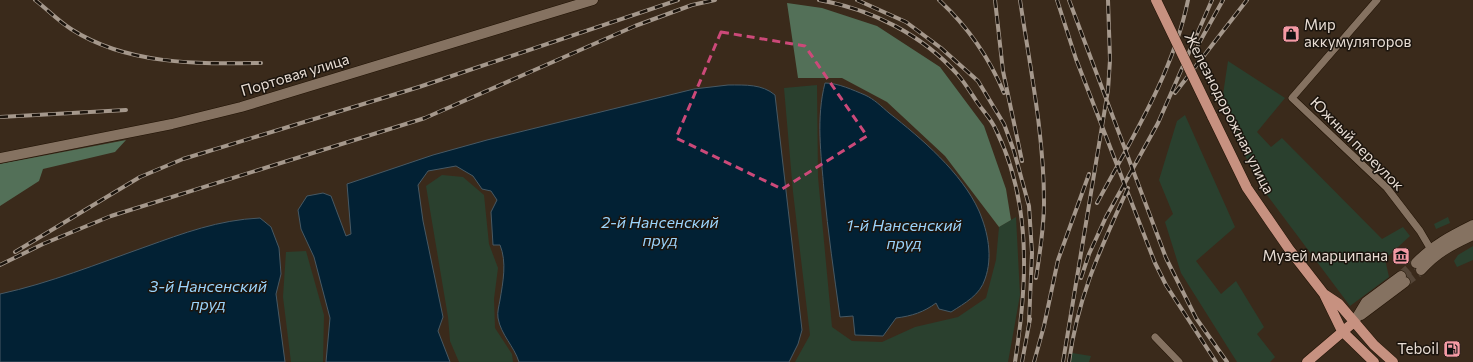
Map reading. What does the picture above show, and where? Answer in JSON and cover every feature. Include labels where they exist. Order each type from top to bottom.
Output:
[{"type":"main road","name":"Портовая улица","points":[[0,158],[172,124],[241,107],[593,0]]},
{"type":"main road","name":"Железнодорожная улица","points":[[1156,0],[1247,188],[1289,249],[1324,294],[1342,331],[1374,362]]},
{"type":"main road","points":[[1473,225],[1445,238],[1430,248],[1419,267],[1448,247],[1473,235]]},
{"type":"main road","points":[[1307,362],[1354,322],[1366,302],[1403,279]]},
{"type":"main road","name":"Железнодорожная улица","points":[[1324,294],[1339,304],[1374,345],[1393,362]]},
{"type":"street","name":"Южный переулок","points":[[1377,0],[1292,98],[1387,188],[1420,231],[1430,248]]},
{"type":"street","points":[[1155,337],[1179,362]]},
{"type":"highlighted area","points":[[721,32],[805,46],[867,136],[782,189],[676,138]]},
{"type":"green space","points":[[787,3],[822,8],[877,26],[940,67],[984,126],[1006,189],[1011,220],[999,227],[945,156],[887,102],[842,78],[798,78]]},
{"type":"green space","points":[[1228,61],[1285,98],[1257,132],[1271,147],[1282,138],[1382,239],[1403,227],[1410,236],[1385,259],[1389,277],[1350,306],[1261,187],[1237,140],[1222,101]]},
{"type":"green space","points":[[817,85],[818,177],[832,327],[852,341],[882,342],[915,327],[958,317],[986,298],[996,260],[999,227],[1016,217],[1020,295],[1008,362],[795,362],[810,335],[793,192],[784,88]]},
{"type":"green space","points":[[1185,115],[1235,227],[1196,261],[1221,294],[1236,281],[1264,327],[1257,334],[1275,357],[1270,362],[1237,362],[1181,273],[1165,222],[1173,214],[1159,180],[1177,121]]},
{"type":"green space","points":[[126,140],[115,152],[43,169],[39,181],[0,206],[0,164]]},
{"type":"green space","points":[[442,175],[463,177],[484,195],[489,244],[498,268],[494,299],[495,328],[512,354],[513,362],[459,362],[450,341],[448,317],[426,186]]},
{"type":"green space","points":[[1448,217],[1450,223],[1436,229],[1434,224]]},
{"type":"green space","points":[[1473,246],[1473,260],[1457,267],[1454,261],[1458,255]]},
{"type":"green space","points":[[306,251],[324,315],[323,362],[291,362],[283,297],[286,252]]},
{"type":"green space","points":[[1072,353],[1091,356],[1089,362],[1071,362]]},
{"type":"water","name":"1-й Нансенский пруд","points":[[825,83],[845,87],[865,95],[875,101],[940,157],[972,197],[985,227],[989,262],[985,279],[980,290],[967,302],[951,312],[939,309],[936,303],[918,313],[896,318],[883,336],[855,335],[853,316],[840,317],[827,222],[821,150],[820,123],[822,96]]},
{"type":"water","name":"2-й Нансенский пруд","points":[[728,85],[747,85],[759,87],[770,91],[775,95],[802,330],[798,344],[789,362],[519,362],[502,330],[498,318],[504,265],[500,245],[493,245],[491,212],[497,200],[491,191],[482,189],[473,176],[456,166],[428,171],[418,185],[423,221],[443,317],[438,331],[450,362],[326,362],[330,318],[314,257],[301,229],[298,210],[307,196],[323,193],[331,196],[346,236],[351,234],[347,184],[433,155],[487,140],[694,89]]},
{"type":"water","name":"3-й Нансенский пруд","points":[[260,218],[271,227],[279,248],[281,274],[276,294],[285,362],[0,362],[0,294],[55,279],[201,228],[230,221]]},
{"type":"tunnel","points":[[1401,276],[1416,263]]},
{"type":"tunnel","points":[[1405,282],[1421,270]]},
{"type":"railway","points":[[35,0],[71,29],[93,41],[115,50],[163,60],[212,63],[261,63]]},
{"type":"railway","points":[[15,252],[140,177],[183,159],[419,87],[678,0]]},
{"type":"railway","points":[[0,265],[43,244],[111,216],[425,118],[635,26],[692,5],[715,0]]},
{"type":"railway","points":[[819,0],[838,4],[877,17],[912,36],[929,48],[961,78],[994,126],[1008,158],[1014,178],[1024,246],[1024,285],[1015,362]]},
{"type":"railway","points":[[857,0],[906,22],[941,48],[978,81],[1004,124],[1014,151],[1029,206],[1032,253],[1029,323]]},
{"type":"railway","points":[[939,0],[968,31],[991,67],[1004,93]]},
{"type":"railway","points":[[995,0],[1003,71],[1022,161]]},
{"type":"railway","points":[[1020,0],[1036,101],[1042,152],[1044,202],[1036,278]]},
{"type":"railway","points":[[1057,0],[1076,59],[1155,263],[1166,285],[1216,362]]},
{"type":"railway","points":[[1069,0],[1166,258],[1196,318],[1227,362]]},
{"type":"railway","points":[[1063,362],[1108,90],[1110,60],[1108,0]]},
{"type":"railway","points":[[1097,203],[1162,79],[1181,27],[1188,0]]},
{"type":"railway","points":[[1081,278],[1089,254],[1106,217],[1158,123],[1212,0]]},
{"type":"railway","points":[[1198,45],[1223,0]]},
{"type":"railway","points":[[1175,93],[1247,0]]},
{"type":"railway","points":[[0,117],[126,110]]},
{"type":"railway","points":[[1034,362],[1044,326],[1058,260],[1089,174]]},
{"type":"railway","points":[[1069,362],[1078,315],[1092,272],[1128,188]]},
{"type":"railway","points":[[1022,362],[1030,319]]},
{"type":"place","name":"Мир аккумуляторов","points":[[1291,34]]},
{"type":"place","name":"Музей марципана","points":[[1401,256]]},
{"type":"place","name":"Teboil","points":[[1452,349]]}]
